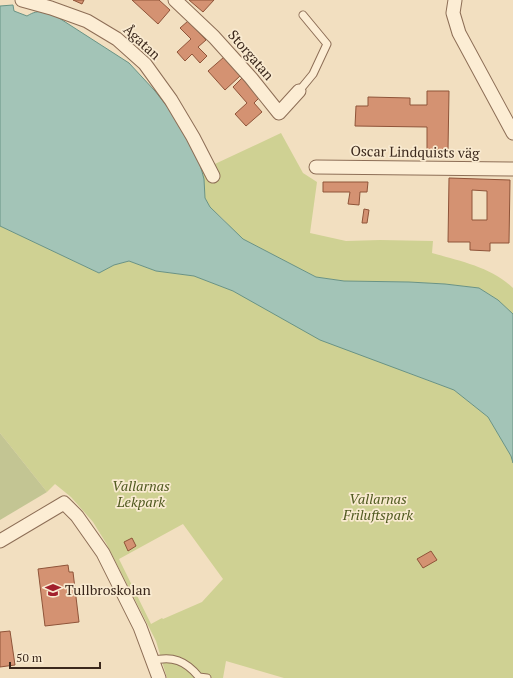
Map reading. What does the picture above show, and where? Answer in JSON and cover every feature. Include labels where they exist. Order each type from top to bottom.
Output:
[{"type":"street","name":"Ågatan","points":[[22,0],[51,8],[87,21],[117,39],[145,64],[171,100],[193,137],[213,176]]},
{"type":"street","name":"Storgatan","points":[[175,0],[214,37],[251,78],[279,114],[300,91]]},
{"type":"street","points":[[455,0],[453,13],[459,33],[513,133]]},
{"type":"street","name":"Oscar Lindquists väg","points":[[316,167],[513,169]]},
{"type":"street","points":[[0,542],[64,503],[77,516],[103,553],[140,627],[159,678]]},
{"type":"lane","points":[[300,91],[313,74],[327,44],[303,15]]},
{"type":"lane","points":[[152,661],[163,658],[175,660],[191,667],[199,677],[207,678]]},
{"type":"green space","points":[[281,133],[303,173],[317,182],[310,233],[346,241],[433,241],[432,253],[464,262],[485,270],[495,275],[513,288],[513,314],[498,300],[479,288],[409,282],[344,281],[316,277],[243,239],[210,207],[205,198],[202,170]]},
{"type":"green space","name":"Vallarnas Friluftspark","points":[[0,226],[99,273],[114,265],[129,261],[156,271],[194,276],[233,291],[408,373],[454,390],[488,417],[511,456],[513,463],[513,678],[284,678],[226,661],[223,678],[167,678],[156,641],[106,543],[93,522],[71,497],[55,484],[47,492],[0,433]],"holes":[[[183,524],[223,579],[202,602],[151,624],[119,559]]]},
{"type":"green space","points":[[0,433],[47,492],[0,520]]},
{"type":"shaded area","points":[[13,5],[14,11],[27,16],[36,12],[43,12],[59,18],[129,63],[155,91],[180,123],[198,157],[204,179],[205,198],[210,207],[243,239],[316,277],[344,281],[409,282],[479,288],[498,300],[513,314],[513,463],[511,456],[488,417],[454,390],[320,340],[233,291],[194,276],[156,271],[129,261],[114,265],[99,273],[0,226],[0,6]]},
{"type":"building","points":[[73,0],[84,0],[82,4]]},
{"type":"building","points":[[132,0],[159,0],[170,10],[158,24]]},
{"type":"building","points":[[189,0],[214,0],[203,12]]},
{"type":"building","points":[[188,21],[206,40],[198,47],[207,56],[200,63],[192,54],[185,61],[177,52],[191,39],[180,28]]},
{"type":"building","points":[[224,57],[240,76],[225,90],[208,71]]},
{"type":"building","points":[[242,78],[260,97],[254,103],[262,112],[246,126],[235,114],[247,103],[233,87]]},
{"type":"building","points":[[427,91],[449,91],[448,150],[427,150],[427,127],[355,126],[356,106],[368,106],[368,97],[410,98],[410,105],[427,105]]},
{"type":"building","points":[[449,178],[510,180],[509,243],[490,243],[490,251],[470,250],[470,242],[448,242]],"holes":[[[472,190],[487,191],[487,220],[472,220]]]},
{"type":"building","points":[[323,182],[368,182],[367,192],[360,192],[359,205],[348,204],[350,192],[323,192]]},
{"type":"building","points":[[364,209],[369,210],[367,223],[362,223]]},
{"type":"building","points":[[132,538],[136,546],[128,551],[124,542]]},
{"type":"building","points":[[431,551],[437,560],[423,568],[417,559]]},
{"type":"building","points":[[68,565],[69,572],[73,572],[79,622],[45,626],[38,569]]},
{"type":"building","points":[[10,631],[15,665],[0,667],[0,632]]},
{"type":"place","name":"Tullbroskolan","points":[[53,590]]},
{"type":"park label","name":"Vallarnas Lekpark","points":[[141,494]]}]
